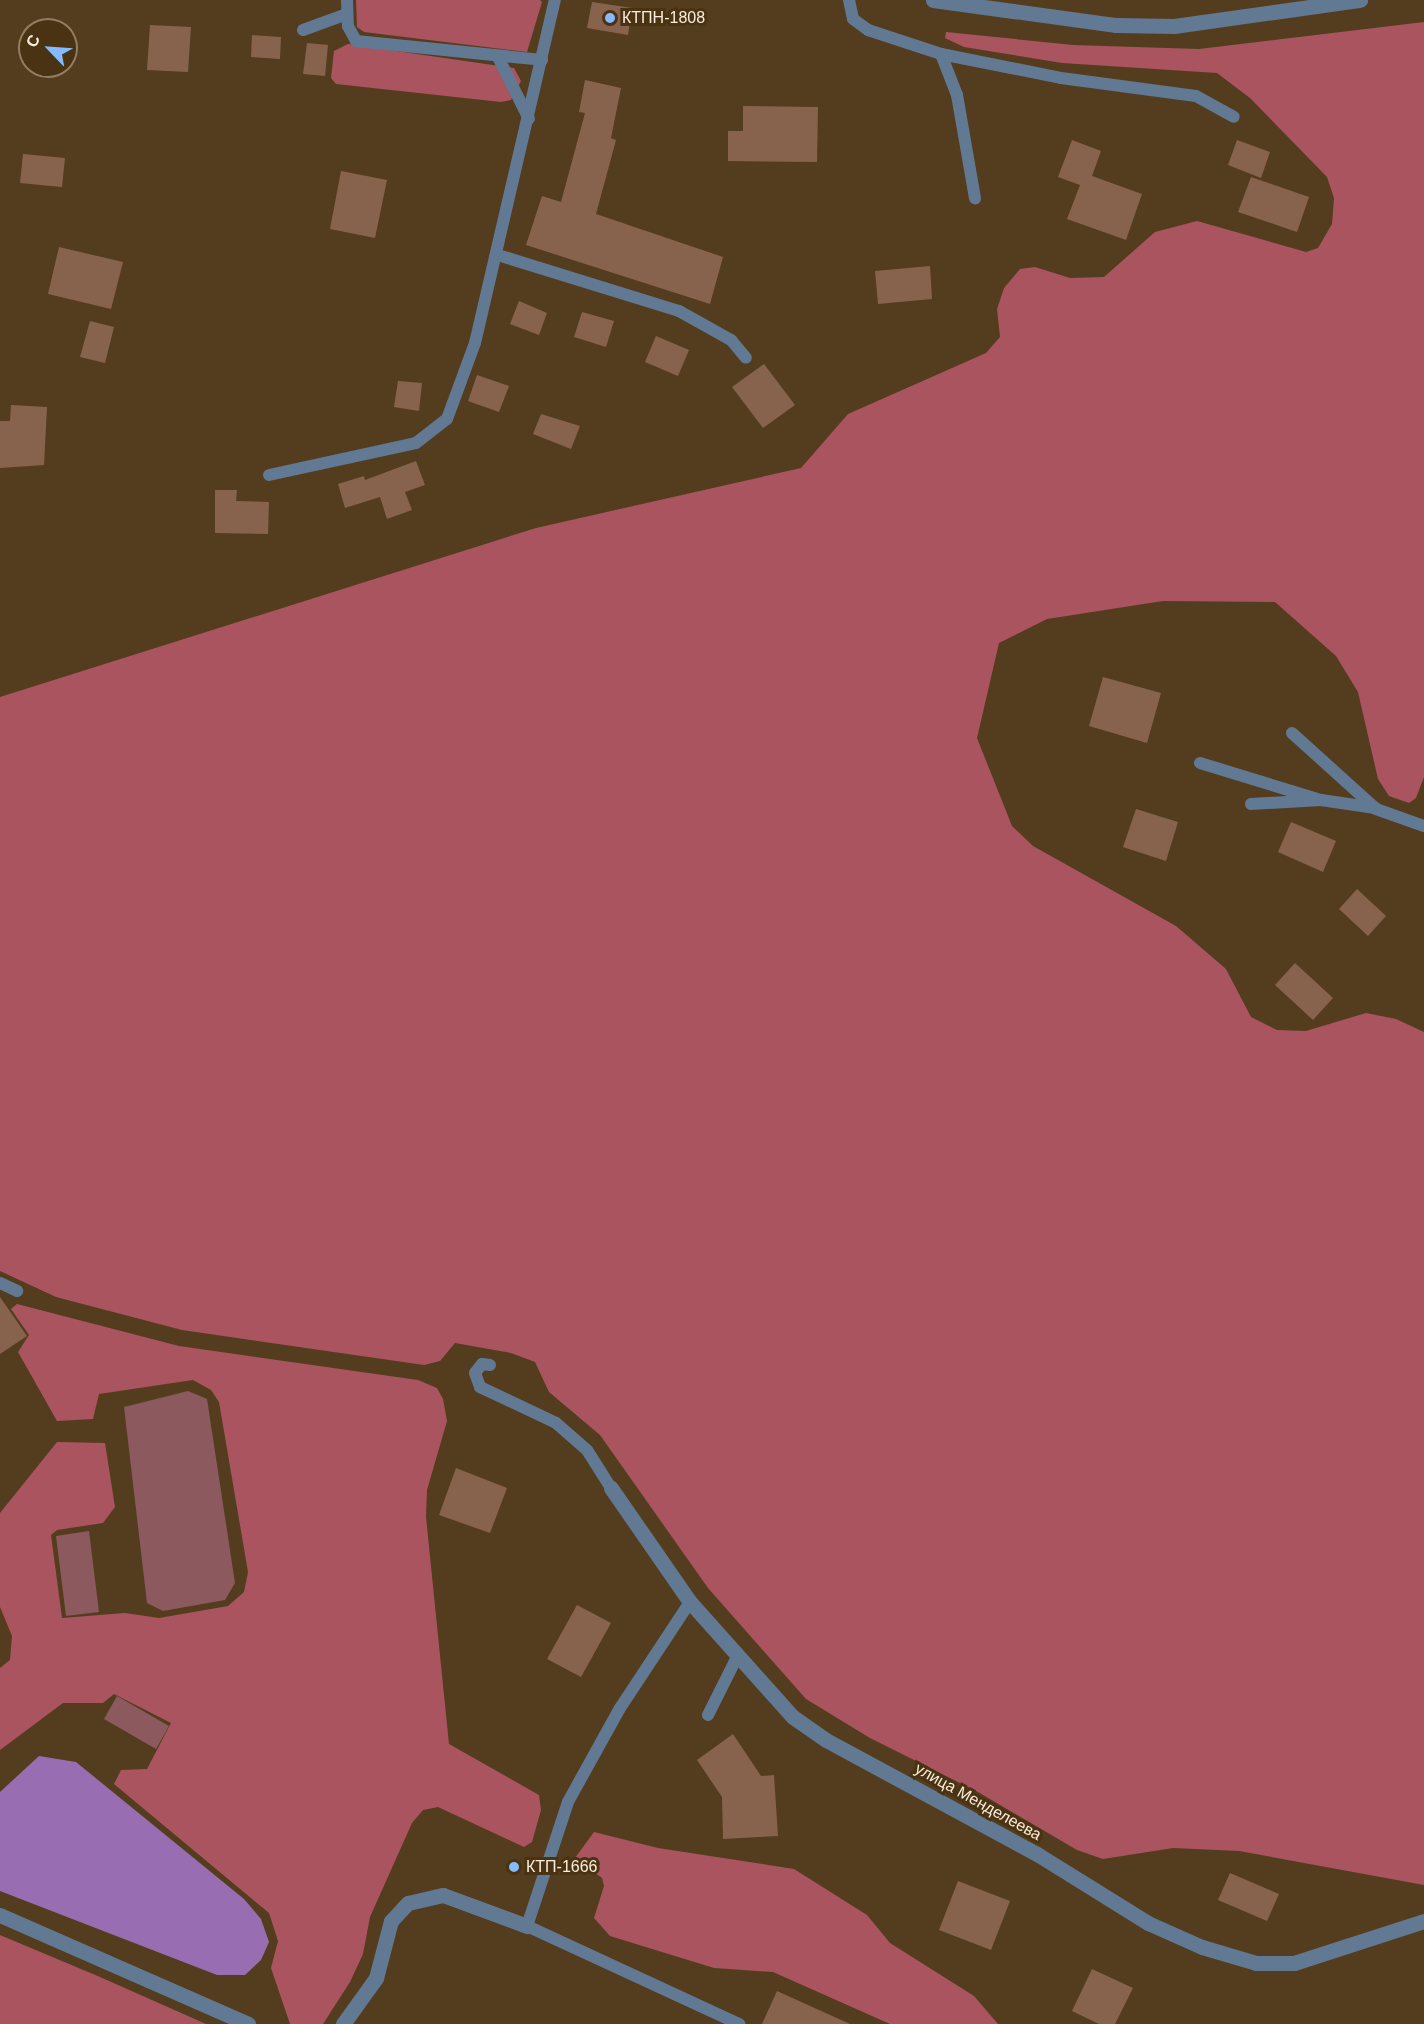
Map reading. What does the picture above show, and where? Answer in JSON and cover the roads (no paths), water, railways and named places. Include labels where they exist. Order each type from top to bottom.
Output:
[{"type":"street","points":[[933,0],[1116,24],[1174,26],[1360,0]]},
{"type":"street","name":"улица Менделеева","points":[[611,1488],[690,1602],[737,1658],[793,1717],[826,1740],[1037,1854],[1148,1923],[1202,1947],[1256,1963],[1294,1963],[1424,1922]]},
{"type":"street","points":[[344,2024],[376,1978],[390,1921],[408,1903],[443,1895],[527,1926]]},
{"type":"street","points":[[0,1915],[248,2024]]},
{"type":"lane","points":[[347,0],[347,14],[356,41],[542,60]]},
{"type":"lane","points":[[269,474],[416,443],[447,418],[464,381],[498,255],[555,0]]},
{"type":"lane","points":[[849,0],[853,19],[868,30],[940,54],[1061,78],[1196,96],[1234,117]]},
{"type":"lane","points":[[303,30],[347,14]]},
{"type":"lane","points":[[940,54],[957,95],[975,198]]},
{"type":"lane","points":[[498,57],[529,119]]},
{"type":"lane","points":[[498,255],[679,311],[731,340],[746,358]]},
{"type":"lane","points":[[1292,733],[1376,809]]},
{"type":"lane","points":[[1200,763],[1321,800],[1376,809],[1424,826]]},
{"type":"lane","points":[[1251,804],[1321,800]]},
{"type":"lane","points":[[0,1282],[17,1291]]},
{"type":"lane","points":[[490,1365],[482,1364],[475,1373],[480,1387],[556,1423],[587,1450],[611,1488]]},
{"type":"lane","points":[[690,1602],[620,1708],[568,1802],[527,1926],[739,2024]]},
{"type":"lane","points":[[708,1715],[737,1658]]},
{"type":"place","name":"КТПН-1808","points":[[610,18]]},
{"type":"place","name":"КТП-1666","points":[[514,1867]]}]
